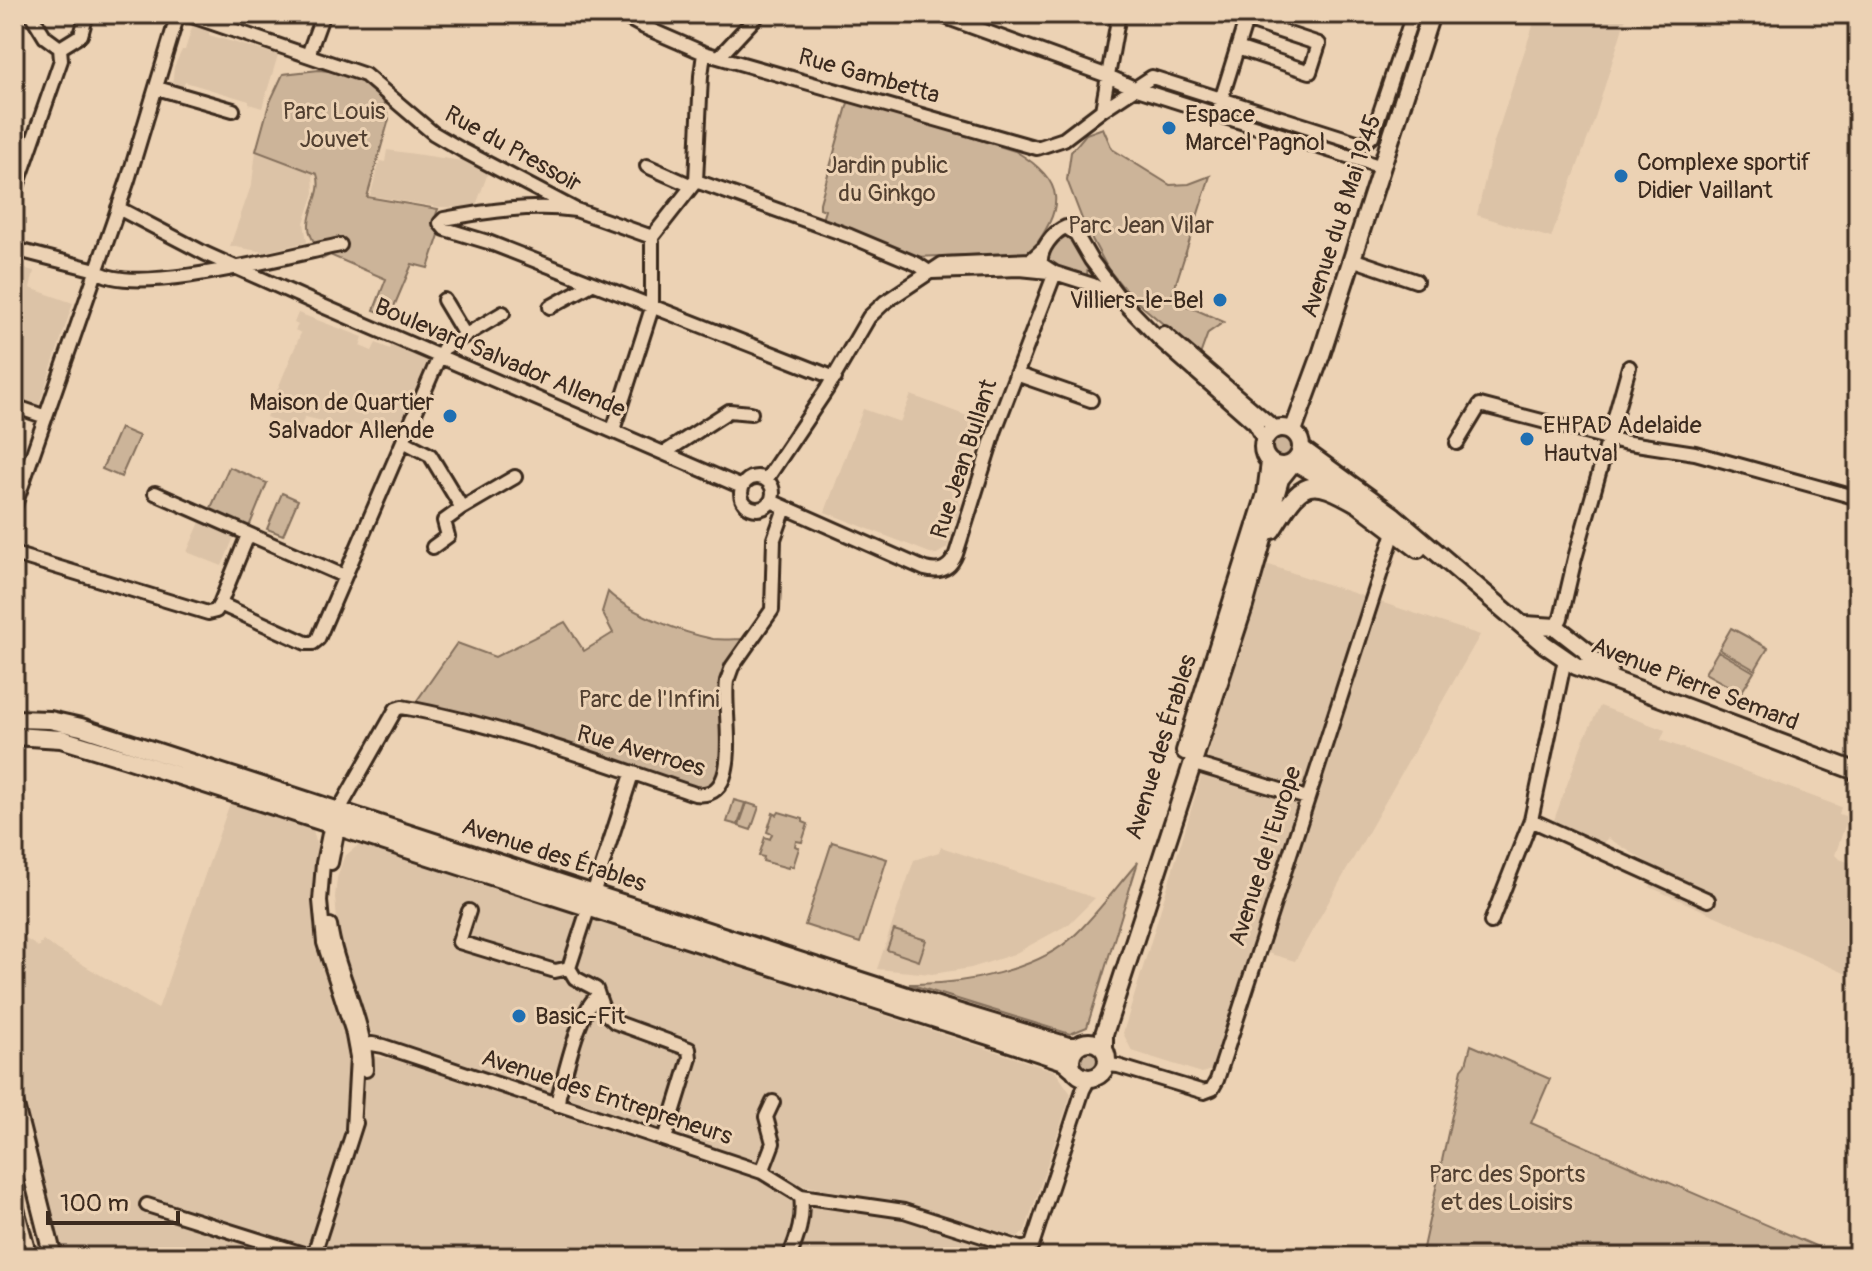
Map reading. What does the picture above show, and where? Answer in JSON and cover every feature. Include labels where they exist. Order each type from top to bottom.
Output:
[{"type":"main road","name":"Avenue du 8 Mai 1945","points":[[1278,433],[1352,259],[1431,14]]},
{"type":"main road","points":[[1278,433],[1300,439],[1296,458],[1280,467],[1270,462],[1264,454],[1278,433]]},
{"type":"main road","points":[[1296,458],[1335,484],[1418,549],[1443,560]]},
{"type":"main road","points":[[1296,458],[1394,516],[1443,560],[1525,625],[1548,632]]},
{"type":"main road","name":"Avenue des Érables","points":[[1244,606],[1280,479],[1296,458]]},
{"type":"main road","name":"Avenue des Érables","points":[[14,719],[50,720],[73,725],[338,821],[591,901],[1068,1046],[1082,1044],[1095,1033],[1266,494],[1270,462]]},
{"type":"main road","name":"Avenue des Érables","points":[[1105,1058],[1104,1034],[1191,763],[1271,531],[1294,495],[1306,487],[1330,488],[1360,505]]},
{"type":"main road","name":"Avenue Pierre Semard","points":[[1548,632],[1565,659],[1576,666],[1587,663],[1752,726],[1858,772]]},
{"type":"main road","name":"Avenue Pierre Semard","points":[[1548,632],[1588,652],[1587,663]]},
{"type":"main road","name":"Avenue Pierre Semard","points":[[1752,726],[1858,761]]},
{"type":"main road","name":"Avenue des Érables","points":[[14,736],[61,739],[273,806],[338,821],[399,829],[591,901],[1064,1061],[1072,1068]]},
{"type":"main road","points":[[1082,1044],[1096,1044],[1105,1058],[1100,1075],[1089,1079],[1079,1076],[1072,1068],[1071,1056],[1082,1044]]},
{"type":"main road","points":[[14,1102],[53,1257]]},
{"type":"main road","points":[[14,1205],[27,1257]]},
{"type":"main road","points":[[14,1215],[27,1257]]},
{"type":"street","points":[[14,195],[61,60],[60,48],[45,37],[31,14]]},
{"type":"street","points":[[60,48],[81,35],[87,14]]},
{"type":"street","points":[[14,508],[118,208],[178,14]]},
{"type":"street","name":"Rue du Pressoir","points":[[186,14],[365,75],[443,139],[576,210],[652,237]]},
{"type":"street","points":[[308,55],[323,14]]},
{"type":"street","name":"Rue Gambetta","points":[[620,14],[704,53],[1037,148],[1064,139],[1134,88]]},
{"type":"street","points":[[719,57],[759,14]]},
{"type":"street","points":[[937,14],[1134,88],[1382,167]]},
{"type":"street","points":[[1102,110],[1119,14]]},
{"type":"street","points":[[1134,88],[1152,77],[1363,144],[1372,136],[1413,14]]},
{"type":"street","points":[[1217,114],[1237,48],[1246,20],[1319,44],[1310,72],[1237,48]]},
{"type":"street","points":[[613,430],[652,308],[652,237],[694,183],[704,53]]},
{"type":"street","points":[[157,88],[233,110]]},
{"type":"street","points":[[647,166],[850,236],[929,272],[1020,269],[1055,273],[1093,285],[1122,301]]},
{"type":"street","points":[[576,210],[553,206],[524,207],[444,219],[440,223],[445,229],[488,242],[835,378]]},
{"type":"street","name":"Boulevard Salvador Allende","points":[[118,208],[169,236],[363,324],[742,487]]},
{"type":"street","points":[[766,480],[835,378],[876,309],[942,264],[1031,260],[1062,228],[1073,230],[1122,301],[1161,341],[1255,424],[1278,433]]},
{"type":"street","points":[[14,249],[96,270],[101,274],[138,279],[240,268],[340,245]]},
{"type":"street","points":[[1044,248],[1041,264],[1055,273]]},
{"type":"street","points":[[1352,259],[1416,281]]},
{"type":"street","name":"Rue Jean Bullant","points":[[771,501],[925,569],[946,569],[956,554],[987,453],[1055,273]]},
{"type":"street","points":[[550,307],[592,284]]},
{"type":"street","points":[[444,300],[465,335]]},
{"type":"street","points":[[220,604],[306,643],[318,639],[440,355],[465,335],[503,313]]},
{"type":"street","points":[[1548,632],[1561,618],[1629,367]]},
{"type":"street","points":[[1016,374],[1091,400]]},
{"type":"street","points":[[1457,443],[1480,405],[1609,439],[1695,453],[1858,498]]},
{"type":"street","points":[[14,406],[46,417]]},
{"type":"street","points":[[664,453],[729,411],[751,413]]},
{"type":"street","points":[[403,441],[430,455],[462,508]]},
{"type":"street","points":[[433,547],[448,536],[444,521],[515,477]]},
{"type":"street","points":[[752,478],[766,480],[773,491],[771,501],[763,508],[748,506],[742,498],[742,487],[752,478]]},
{"type":"street","points":[[155,493],[344,576]]},
{"type":"street","name":"Rue Averroes","points":[[338,821],[392,716],[402,707],[504,732],[705,795],[716,790],[724,782],[727,761],[727,681],[732,667],[772,610],[774,539],[785,508]]},
{"type":"street","name":"Avenue de l'Europe","points":[[1105,1058],[1118,1066],[1204,1092],[1212,1089],[1217,1080],[1394,532]]},
{"type":"street","points":[[14,554],[208,613],[216,611],[220,604],[248,535]]},
{"type":"street","points":[[1491,922],[1531,820],[1565,659]]},
{"type":"street","points":[[1191,763],[1307,798]]},
{"type":"street","points":[[632,774],[569,968],[575,978],[592,985],[609,1019],[689,1049],[690,1058],[665,1139]]},
{"type":"street","points":[[273,806],[319,828],[326,844]]},
{"type":"street","points":[[1531,820],[1708,900]]},
{"type":"street","points":[[338,821],[326,844],[321,884],[322,928],[327,955],[360,1051]]},
{"type":"street","points":[[147,1205],[313,1257],[353,1129],[360,1051],[330,927],[330,868],[338,821]]},
{"type":"street","points":[[469,911],[459,942],[555,971],[569,968]]},
{"type":"street","points":[[558,1105],[582,1021],[591,1001],[598,995]]},
{"type":"street","name":"Avenue des Entrepreneurs","points":[[360,1051],[394,1050],[665,1139],[762,1172],[801,1196],[904,1211],[1023,1249],[1032,1245],[1089,1079]]},
{"type":"street","points":[[762,1172],[773,1143],[766,1117],[773,1102]]},
{"type":"street","points":[[789,1257],[800,1228],[803,1209],[801,1196]]},
{"type":"shaded area","points":[[1279,14],[1320,14],[1316,26]]},
{"type":"shaded area","points":[[1537,14],[1627,14],[1593,124],[1551,238],[1477,215],[1493,145]]},
{"type":"shaded area","points":[[193,24],[209,32],[209,35],[278,55],[262,108],[249,104],[249,101],[185,82],[182,90],[172,87],[174,67],[182,50],[185,50]]},
{"type":"shaded area","points":[[387,150],[463,161],[488,173],[475,208],[439,207],[370,196],[380,161],[385,162]]},
{"type":"shaded area","points":[[256,151],[313,173],[314,193],[304,223],[307,242],[264,252],[230,246],[252,183]]},
{"type":"shaded area","points":[[14,266],[34,271],[30,288],[73,303],[38,408],[14,400]]},
{"type":"shaded area","points":[[298,313],[363,337],[360,346],[372,351],[376,343],[390,349],[392,345],[427,361],[402,420],[392,419],[366,429],[351,423],[348,427],[305,417],[300,428],[295,429],[266,417],[301,333],[295,330]]},
{"type":"shaded area","points":[[911,395],[983,422],[967,474],[958,472],[951,492],[960,495],[958,503],[961,504],[957,520],[952,519],[949,529],[953,531],[947,548],[935,555],[825,512],[863,409],[900,422]]},
{"type":"shaded area","points":[[200,522],[234,537],[222,566],[187,552]]},
{"type":"shaded area","points":[[1266,564],[1480,635],[1295,961],[1250,948],[1214,1069],[1202,1073],[1132,1051],[1123,1033]]},
{"type":"shaded area","points":[[1600,706],[1665,730],[1661,740],[1841,807],[1839,814],[1848,817],[1835,855],[1858,865],[1858,979],[1650,887],[1658,869],[1608,838],[1604,842],[1596,840],[1554,820],[1583,741]]},
{"type":"shaded area","points":[[230,803],[313,830],[319,854],[313,896],[317,936],[352,1053],[392,1059],[762,1178],[790,1201],[905,1218],[998,1250],[996,1257],[54,1257],[14,1082],[14,931],[38,947],[43,941],[158,1009]]},
{"type":"shaded area","points":[[357,846],[368,846],[1055,1071],[1071,1094],[1025,1231],[1017,1237],[917,1206],[801,1185],[741,1159],[374,1039],[343,956],[338,932],[337,878],[344,857]]},
{"type":"shaded area","points":[[941,847],[1095,898],[1069,924],[1014,954],[971,968],[932,974],[877,969],[914,860],[939,852]]},
{"type":"green space","name":"Parc Louis Jouvet","points":[[319,70],[365,75],[377,84],[389,119],[367,197],[438,209],[434,221],[440,232],[428,268],[412,264],[390,316],[374,310],[386,279],[330,255],[322,259],[309,228],[318,187],[317,174],[256,151],[269,104],[283,74]]},
{"type":"green space","name":"Jardin public du Ginkgo","points":[[849,99],[1015,151],[1032,162],[1052,185],[1055,197],[1049,222],[1030,253],[914,257],[822,220],[825,210],[820,208],[820,203]]},
{"type":"green space","name":"Parc Jean Vilar","points":[[1103,128],[1112,149],[1170,185],[1189,184],[1210,176],[1171,299],[1224,322],[1208,333],[1200,355],[1130,296],[1108,269],[1084,224],[1067,180],[1071,152],[1086,134]]},
{"type":"green space","points":[[1070,235],[1088,264],[1087,276],[1047,262],[1046,254],[1057,240]]},
{"type":"green space","points":[[120,428],[139,436],[121,477],[102,469]]},
{"type":"green space","points":[[1282,436],[1290,439],[1293,447],[1290,455],[1282,458],[1274,455],[1271,447],[1274,439]]},
{"type":"green space","points":[[229,467],[267,483],[249,527],[210,510]]},
{"type":"green space","points":[[282,493],[298,500],[283,535],[267,529]]},
{"type":"green space","name":"Parc de l'Infini","points":[[608,592],[643,615],[687,632],[713,639],[746,639],[725,673],[725,764],[717,786],[698,792],[416,702],[457,643],[495,657],[565,622],[584,651],[613,633],[602,612]]},
{"type":"green space","points":[[1731,628],[1768,648],[1755,670],[1719,649]]},
{"type":"green space","points":[[1718,651],[1754,672],[1741,693],[1705,673]]},
{"type":"green space","points":[[734,800],[745,803],[738,825],[727,822]]},
{"type":"green space","points":[[747,803],[759,807],[751,830],[739,826]]},
{"type":"green space","points":[[779,812],[803,819],[808,824],[802,842],[796,841],[795,846],[799,848],[793,867],[763,861],[764,857],[759,856],[765,837],[770,839],[772,834],[767,832],[773,813],[777,815]]},
{"type":"green space","points":[[832,842],[887,859],[860,943],[805,925]]},
{"type":"green space","points":[[1138,862],[1087,1027],[1070,1034],[909,984],[975,978],[999,973],[1042,957],[1077,933]]},
{"type":"green space","points":[[894,930],[926,940],[919,961],[887,950]]},
{"type":"green space","name":"Parc des Sports et des Loisirs","points":[[1471,1045],[1550,1079],[1531,1123],[1841,1257],[1421,1257],[1462,1069]]},
{"type":"green space","points":[[1089,1048],[1098,1052],[1102,1061],[1098,1070],[1089,1074],[1080,1070],[1076,1061],[1080,1052]]},
{"type":"place","name":"Espace Marcel Pagnol","points":[[1169,128]]},
{"type":"place","name":"Complexe sportif Didier Vaillant","points":[[1621,176]]},
{"type":"place","name":"Villiers-le-Bel","points":[[1220,300]]},
{"type":"place","name":"Maison de Quartier Salvador Allende","points":[[450,416]]},
{"type":"place","name":"EHPAD Adelaide Hautval","points":[[1527,439]]},
{"type":"place","name":"Basic-Fit","points":[[519,1016]]}]
